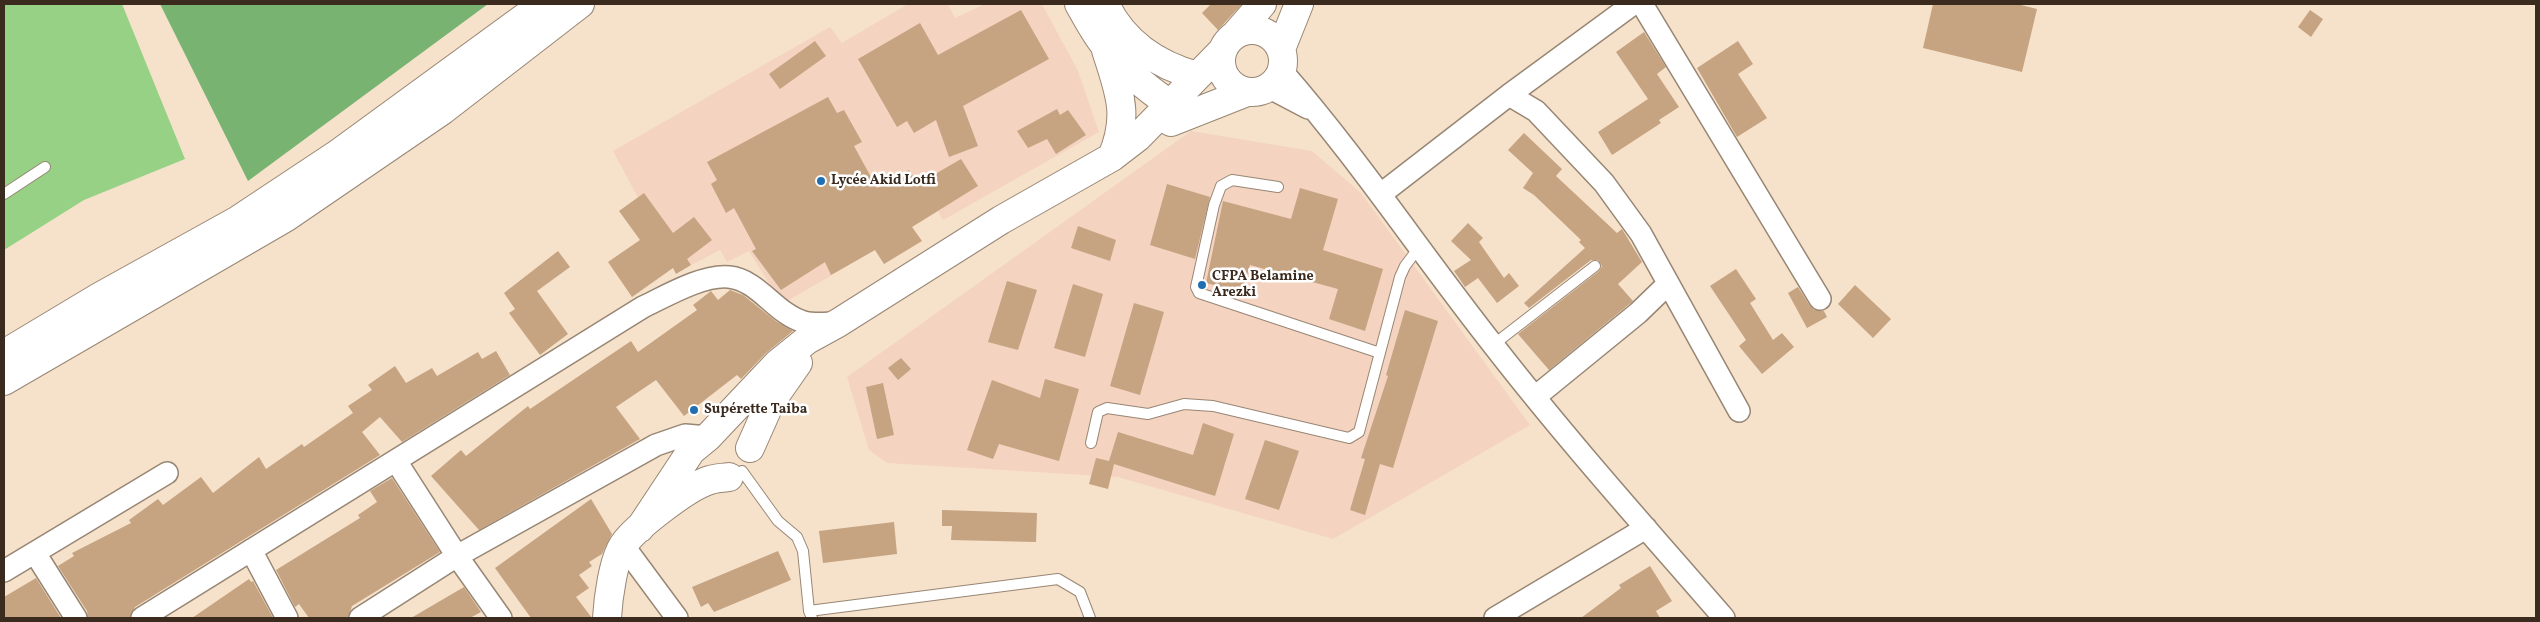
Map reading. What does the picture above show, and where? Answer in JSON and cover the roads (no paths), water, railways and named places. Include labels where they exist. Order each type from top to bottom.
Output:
[{"type":"main road","points":[[4,354],[99,297],[238,220],[336,155],[543,4]]},
{"type":"main road","points":[[4,382],[285,218],[443,110],[580,4]]},
{"type":"main road","points":[[1079,4],[1105,46],[1128,70],[1178,110]]},
{"type":"main road","points":[[1105,4],[1123,32],[1138,47],[1167,66],[1197,76]]},
{"type":"main road","points":[[1178,110],[1197,76],[1262,4]]},
{"type":"main road","points":[[1269,74],[1275,40],[1266,33],[1256,30],[1245,30],[1228,43],[1220,62],[1228,82],[1237,88],[1269,74],[1299,4]]},
{"type":"main road","points":[[1105,46],[1118,90],[1123,118],[1120,137],[1112,157]]},
{"type":"main road","points":[[740,465],[713,473],[707,467],[702,451],[708,437],[777,364],[807,340],[838,323],[1001,220],[1112,157],[1138,136],[1178,110],[1269,74]]},
{"type":"main road","points":[[631,536],[677,498],[708,480],[740,465],[770,403],[785,379],[795,366],[838,323]]},
{"type":"main road","points":[[607,618],[615,569],[631,536],[691,451],[716,431],[733,429],[747,440],[740,465]]},
{"type":"street","points":[[1381,194],[1509,95],[1633,4]]},
{"type":"street","points":[[1642,4],[1820,299]]},
{"type":"street","points":[[1269,74],[1321,116],[1493,345],[1535,397],[1724,618]]},
{"type":"street","points":[[1509,95],[1536,111],[1604,183],[1641,234],[1738,411]]},
{"type":"street","points":[[142,618],[644,307],[693,283],[729,276],[748,283],[787,314],[804,322],[838,323]]},
{"type":"street","points":[[1535,397],[1638,313],[1668,284]]},
{"type":"street","points":[[360,618],[456,556],[656,445],[685,434],[708,437]]},
{"type":"street","points":[[396,460],[456,556],[500,618]]},
{"type":"street","points":[[4,571],[167,473]]},
{"type":"street","points":[[1496,618],[1646,528]]},
{"type":"street","points":[[631,536],[677,618]]},
{"type":"street","points":[[251,550],[287,618]]},
{"type":"street","points":[[35,553],[76,618]]},
{"type":"lane","points":[[4,194],[45,167]]},
{"type":"lane","points":[[1278,187],[1232,180],[1221,186],[1214,205],[1196,287],[1200,293],[1380,353]]},
{"type":"lane","points":[[1091,443],[1098,412],[1107,408],[1148,414],[1184,404],[1213,406],[1349,438],[1355,436],[1359,432],[1400,277],[1405,266],[1420,246]]},
{"type":"lane","points":[[1493,345],[1595,266]]},
{"type":"lane","points":[[740,465],[778,521],[797,538],[803,550],[810,614],[1058,579],[1080,592],[1090,618]]},
{"type":"place","name":"Lycée Akid Lotfi","points":[[821,181]]},
{"type":"place","name":"CFPA Belamine Arezki","points":[[1202,285]]},
{"type":"place","name":"Supérette Taiba","points":[[694,410]]}]
